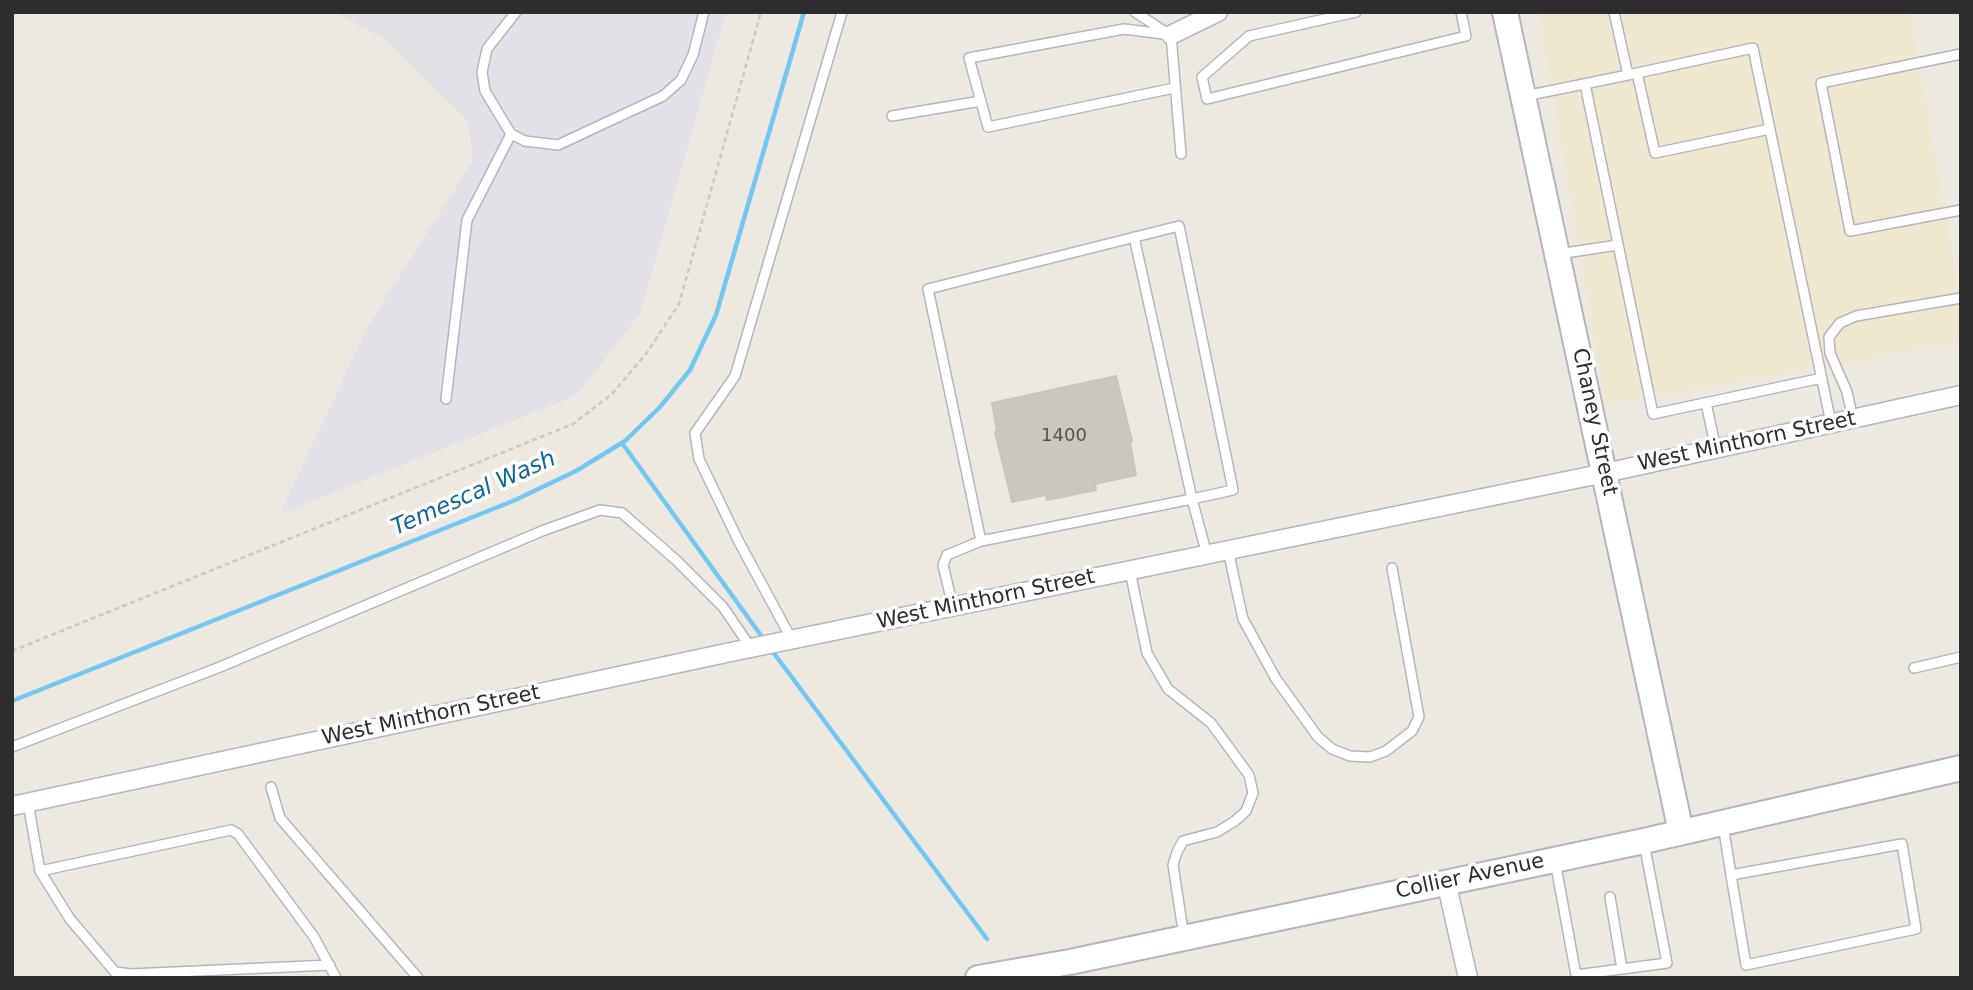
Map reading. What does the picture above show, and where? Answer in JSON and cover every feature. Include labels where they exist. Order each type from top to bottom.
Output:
[{"type":"main road","name":"Chaney Street","points":[[1505,12],[1681,832]]},
{"type":"main road","name":"Collier Avenue","points":[[978,978],[1644,841],[1961,768]]},
{"type":"street","points":[[1171,36],[1218,12]]},
{"type":"street","name":"West Minthorn Street","points":[[20,805],[731,652],[1605,473],[1961,395]]},
{"type":"street","points":[[1446,881],[1468,978]]},
{"type":"lane","points":[[516,12],[487,49],[482,72],[485,91],[511,134],[525,141],[558,145],[663,96],[681,80],[693,55],[704,12]]},
{"type":"lane","points":[[799,638],[705,471],[694,445],[695,433],[735,376],[842,12]]},
{"type":"lane","points":[[1135,12],[1171,36]]},
{"type":"lane","points":[[1356,12],[1249,36],[1202,77],[1208,99],[1466,36],[1461,12]]},
{"type":"lane","points":[[1614,12],[1655,153],[1770,129]]},
{"type":"lane","points":[[1171,36],[1124,29],[970,58],[988,127],[1174,88]]},
{"type":"lane","points":[[1171,36],[1181,154]]},
{"type":"lane","points":[[1525,96],[1753,48],[1831,424]]},
{"type":"lane","points":[[1961,54],[1821,83],[1850,232],[1961,210]]},
{"type":"lane","points":[[1585,85],[1653,415],[1822,379]]},
{"type":"lane","points":[[892,116],[981,101]]},
{"type":"lane","points":[[446,399],[467,220],[511,134]]},
{"type":"lane","points":[[953,607],[943,565],[947,555],[981,541],[1233,489],[1179,226],[928,289],[981,541]]},
{"type":"lane","points":[[1133,237],[1207,555]]},
{"type":"lane","points":[[1558,254],[1618,245]]},
{"type":"lane","points":[[1853,419],[1847,392],[1830,353],[1829,337],[1840,323],[1856,316],[1961,298]]},
{"type":"lane","points":[[1706,403],[1716,449]]},
{"type":"lane","points":[[12,747],[219,667],[542,531],[600,510],[622,513],[676,560],[723,607],[751,648]]},
{"type":"lane","points":[[1228,550],[1242,619],[1276,678],[1318,737],[1332,749],[1350,755],[1370,757],[1386,751],[1412,731],[1419,717],[1392,568]]},
{"type":"lane","points":[[1129,571],[1147,653],[1168,689],[1211,723],[1249,775],[1253,793],[1246,811],[1235,821],[1217,832],[1183,841],[1177,852],[1173,865],[1184,937]]},
{"type":"lane","points":[[1914,668],[1961,657]]},
{"type":"lane","points":[[271,787],[280,818],[418,978]]},
{"type":"lane","points":[[20,805],[40,871],[70,919],[115,972],[131,974],[330,965]]},
{"type":"lane","points":[[1723,824],[1731,875],[1746,965],[1916,929],[1902,844],[1731,875]]},
{"type":"lane","points":[[40,871],[231,830],[238,834],[306,927],[335,978]]},
{"type":"lane","points":[[1555,859],[1576,975],[1667,963],[1644,841]]},
{"type":"lane","points":[[1610,897],[1622,969]]},
{"type":"path","points":[[12,651],[515,449],[573,424],[612,394],[646,354],[679,304],[761,12]]},
{"type":"shaded area","points":[[334,12],[726,12],[640,314],[577,395],[280,514],[367,328],[473,160],[468,121],[386,40]]},
{"type":"shaded area","points":[[1539,12],[1910,12],[1961,306],[1961,342],[1606,405]]},
{"type":"building","points":[[1116,376],[1132,441],[1130,442],[1136,475],[1095,484],[1096,490],[1047,500],[1046,495],[1012,502],[995,432],[992,403]]},
{"type":"waterway","name":"Temescal Wash","points":[[12,701],[513,501],[576,471],[625,441],[660,407],[690,370],[716,315],[804,12]]},
{"type":"waterway","points":[[622,443],[765,641]]},
{"type":"waterway","points":[[770,648],[987,939]]}]
